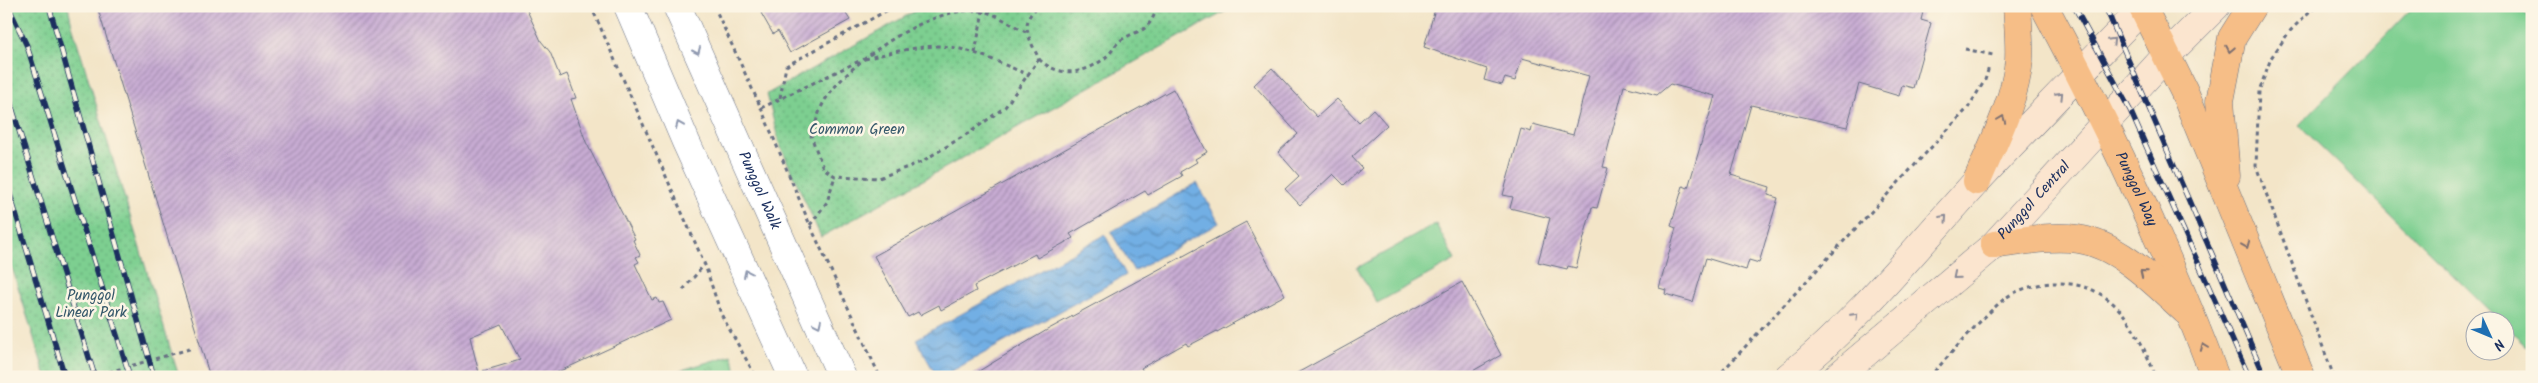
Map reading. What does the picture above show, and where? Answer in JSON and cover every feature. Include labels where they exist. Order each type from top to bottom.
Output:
[{"type":"main road","points":[[1977,181],[2004,114],[2016,77],[2019,60],[2017,6]]},
{"type":"main road","name":"Punggol Way","points":[[2044,6],[2105,122],[2192,317],[2215,377]]},
{"type":"main road","name":"Punggol Central","points":[[1836,377],[1994,245],[2165,57],[2216,6]]},
{"type":"main road","points":[[2228,200],[2220,101],[2232,38],[2252,6]]},
{"type":"main road","points":[[1788,377],[1821,351],[1977,181],[2143,7],[2165,57],[2184,91],[2300,377]]},
{"type":"main road","points":[[1994,245],[2025,241],[2080,239],[2122,256],[2192,317]]},
{"type":"street","points":[[628,6],[686,142],[793,377]]},
{"type":"street","name":"Punggol Walk","points":[[677,6],[842,377]]},
{"type":"path","points":[[592,6],[705,265],[721,314],[756,377]]},
{"type":"path","points":[[714,6],[761,108],[810,225],[880,377]]},
{"type":"path","points":[[780,98],[786,66],[895,6]]},
{"type":"path","points":[[1040,6],[1032,11],[1027,20],[1026,32],[1039,59],[1048,69],[1070,73],[1092,68],[1110,54],[1118,41],[1138,34],[1149,26],[1157,9],[1164,6]]},
{"type":"path","points":[[2315,6],[2289,32],[2271,58],[2259,91],[2256,166],[2334,377]]},
{"type":"path","points":[[761,108],[861,60],[904,32],[938,18],[962,11],[983,11],[1026,32]]},
{"type":"path","points":[[975,54],[983,11]]},
{"type":"path","points":[[1029,75],[975,54],[938,46],[896,52],[861,60],[826,98],[810,136],[823,168],[835,176],[879,178],[921,162],[972,131],[1006,106],[1029,75],[1039,59]]},
{"type":"path","points":[[1717,377],[1968,108],[1985,80],[1996,48]]},
{"type":"path","points":[[1965,49],[1987,54]]},
{"type":"path","points":[[810,225],[828,202],[835,176]]},
{"type":"path","points":[[682,290],[705,265]]},
{"type":"path","points":[[1929,377],[2004,299],[2041,283],[2069,283],[2094,289],[2112,302],[2125,315],[2140,337],[2156,377]]},
{"type":"path","points":[[109,372],[193,348]]},
{"type":"green space","name":"Punggol Linear Park","points":[[6,6],[68,6],[72,25],[179,377],[46,377],[6,248]]},
{"type":"green space","name":"Common Green","points":[[924,6],[1235,6],[821,237],[779,143],[767,94]]},
{"type":"green space","points":[[2414,6],[2517,6],[2532,20],[2532,352],[2516,337],[2516,310],[2489,310],[2299,125]]},
{"type":"green space","points":[[1436,224],[1455,260],[1377,303],[1357,268]]},
{"type":"green space","points":[[731,355],[739,377],[659,377]]},
{"type":"water","points":[[1197,183],[1219,223],[1134,271],[1111,232]]},
{"type":"water","points":[[1105,235],[1126,275],[941,377],[937,377],[916,339]]},
{"type":"building","points":[[97,6],[525,6],[541,41],[550,52],[560,77],[567,74],[576,98],[571,99],[586,142],[635,239],[633,240],[640,255],[636,257],[639,262],[635,264],[652,300],[657,298],[659,303],[663,302],[671,320],[547,377],[484,377],[483,371],[520,360],[501,324],[470,337],[480,377],[210,377]]},
{"type":"building","points":[[772,6],[841,6],[850,20],[790,53],[778,31],[773,34],[761,13]]},
{"type":"building","points":[[1436,6],[1905,6],[1923,12],[1921,20],[1931,23],[1913,88],[1902,85],[1899,96],[1859,84],[1847,127],[1751,105],[1731,175],[1770,187],[1768,195],[1778,198],[1759,263],[1749,260],[1746,270],[1706,258],[1693,302],[1665,294],[1666,290],[1659,288],[1676,228],[1671,226],[1683,186],[1688,188],[1715,96],[1670,84],[1657,95],[1624,86],[1603,167],[1608,168],[1597,208],[1592,207],[1576,268],[1568,266],[1567,269],[1538,262],[1550,218],[1510,208],[1513,197],[1503,195],[1521,129],[1531,132],[1533,124],[1573,135],[1589,76],[1522,58],[1515,81],[1505,78],[1502,85],[1484,80],[1487,69],[1424,47]]},
{"type":"building","points":[[1272,68],[1317,117],[1337,99],[1359,122],[1373,109],[1387,125],[1352,157],[1362,168],[1344,185],[1333,174],[1300,205],[1285,189],[1299,176],[1278,152],[1298,134],[1254,85]]},
{"type":"building","points":[[1173,89],[1207,152],[1195,159],[1197,162],[1180,172],[1182,176],[1148,195],[1145,191],[1070,234],[1073,238],[1037,258],[1035,254],[974,286],[976,291],[941,310],[939,305],[920,315],[918,312],[908,317],[874,256]]},
{"type":"building","points":[[1246,222],[1285,295],[1217,332],[1188,346],[1186,343],[1141,368],[1146,377],[969,377],[1047,330]]},
{"type":"building","points":[[1462,282],[1501,355],[1462,377],[1290,377]]},
{"type":"railway","points":[[8,6],[27,46],[130,377]]},
{"type":"railway","points":[[49,6],[154,377]]},
{"type":"railway","points":[[2074,6],[2130,110],[2249,377]]},
{"type":"railway","points":[[2105,6],[2265,377]]},
{"type":"railway","points":[[6,88],[95,377]]},
{"type":"railway","points":[[6,181],[65,377]]}]
